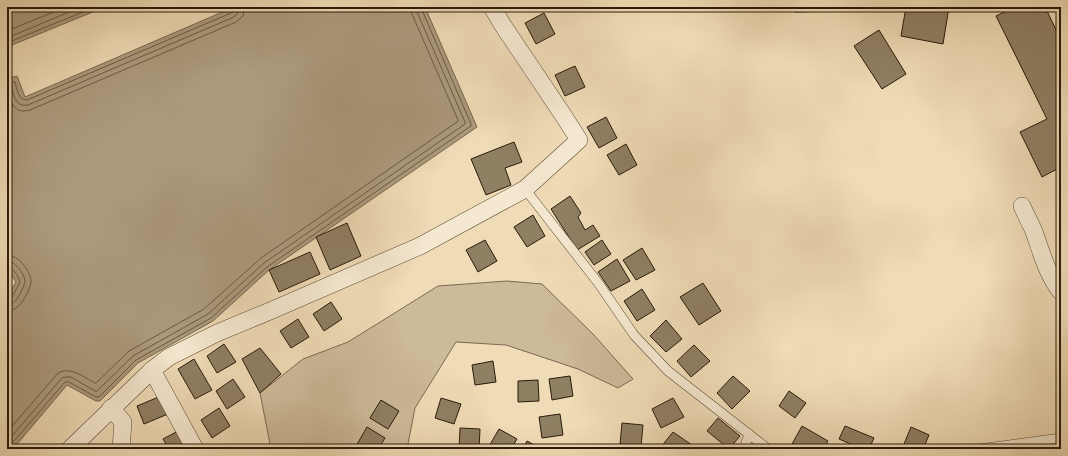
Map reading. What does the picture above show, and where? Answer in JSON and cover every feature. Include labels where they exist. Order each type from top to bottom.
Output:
[{"type":"street","points":[[70,449],[152,370],[169,357],[217,332],[277,308],[420,246],[525,190],[579,140],[492,7]]},
{"type":"street","points":[[1022,206],[1033,229],[1054,284],[1061,292]]},
{"type":"street","points":[[152,370],[195,449]]},
{"type":"street","points":[[112,408],[123,422],[121,449]]},
{"type":"lane","points":[[525,190],[599,284],[634,335],[668,371],[768,449]]},
{"type":"lane","points":[[744,449],[749,434]]},
{"type":"lane","points":[[979,449],[1061,438]]},
{"type":"shaded area","points":[[507,281],[542,284],[593,334],[633,379],[618,388],[578,369],[506,345],[456,342],[415,408],[407,449],[271,449],[260,393],[303,359],[348,342],[438,286]]},
{"type":"water","points":[[7,7],[105,7],[7,47]]},
{"type":"water","points":[[234,7],[425,7],[477,127],[269,270],[213,321],[138,363],[100,401],[96,401],[67,385],[18,443],[7,449],[7,298],[16,282],[7,268],[7,79],[17,76],[25,97]]},
{"type":"building","points":[[795,7],[866,7],[866,10],[795,12]]},
{"type":"building","points":[[906,7],[949,7],[943,44],[901,36]]},
{"type":"building","points":[[1015,7],[1045,7],[1061,40],[1061,167],[1042,177],[1020,132],[1047,119],[996,16]]},
{"type":"building","points":[[544,13],[555,34],[536,44],[525,23]]},
{"type":"building","points":[[879,30],[906,74],[882,89],[854,46]]},
{"type":"building","points":[[575,66],[585,87],[565,96],[555,75]]},
{"type":"building","points":[[606,117],[617,138],[599,148],[587,127]]},
{"type":"building","points":[[514,142],[522,162],[505,168],[511,185],[486,195],[471,159]]},
{"type":"building","points":[[626,144],[637,165],[619,175],[607,155]]},
{"type":"building","points":[[570,196],[581,213],[578,217],[585,230],[593,225],[600,236],[577,250],[551,209]]},
{"type":"building","points":[[533,215],[545,236],[527,247],[514,227]]},
{"type":"building","points":[[347,223],[361,256],[330,270],[316,237]]},
{"type":"building","points":[[485,240],[497,261],[478,272],[466,250]]},
{"type":"building","points":[[602,240],[611,254],[594,265],[585,252]]},
{"type":"building","points":[[642,248],[655,270],[636,280],[623,260]]},
{"type":"building","points":[[310,252],[320,274],[279,292],[269,270]]},
{"type":"building","points":[[617,259],[630,281],[611,291],[598,272]]},
{"type":"building","points":[[703,283],[721,311],[699,325],[680,297]]},
{"type":"building","points":[[642,289],[655,310],[637,321],[624,301]]},
{"type":"building","points":[[331,302],[342,319],[324,331],[313,314]]},
{"type":"building","points":[[298,319],[309,337],[291,348],[280,331]]},
{"type":"building","points":[[666,320],[682,339],[666,352],[650,336]]},
{"type":"building","points":[[224,344],[236,362],[217,373],[207,356]]},
{"type":"building","points":[[694,345],[710,361],[691,377],[677,361]]},
{"type":"building","points":[[260,348],[281,374],[260,393],[242,359]]},
{"type":"building","points":[[194,359],[212,390],[195,399],[178,369]]},
{"type":"building","points":[[493,361],[496,382],[475,385],[472,365]]},
{"type":"building","points":[[570,376],[573,396],[552,400],[549,379]]},
{"type":"building","points":[[733,376],[750,391],[732,409],[717,393]]},
{"type":"building","points":[[233,379],[245,397],[227,409],[216,391]]},
{"type":"building","points":[[538,380],[539,401],[518,402],[518,381]]},
{"type":"building","points":[[789,391],[806,403],[795,418],[779,406]]},
{"type":"building","points":[[161,396],[168,414],[144,424],[137,406]]},
{"type":"building","points":[[441,398],[461,404],[454,424],[435,418]]},
{"type":"building","points":[[673,398],[684,417],[661,428],[652,409]]},
{"type":"building","points":[[381,400],[399,411],[388,429],[370,418]]},
{"type":"building","points":[[219,408],[230,426],[212,438],[201,420]]},
{"type":"building","points":[[560,414],[563,435],[542,438],[539,417]]},
{"type":"building","points":[[718,418],[740,436],[729,449],[707,431]]},
{"type":"building","points":[[622,423],[643,425],[641,446],[620,444]]},
{"type":"building","points":[[802,426],[828,441],[823,449],[800,449],[792,444]]},
{"type":"building","points":[[845,426],[874,438],[869,449],[862,449],[839,439]]},
{"type":"building","points":[[367,427],[385,438],[378,449],[362,449],[356,446]]},
{"type":"building","points":[[911,427],[929,435],[923,449],[917,449],[904,444]]},
{"type":"building","points":[[460,428],[480,429],[479,449],[459,449]]},
{"type":"building","points":[[182,429],[192,449],[169,449],[163,439]]},
{"type":"building","points":[[499,429],[517,439],[511,449],[488,448]]},
{"type":"building","points":[[673,432],[692,445],[690,449],[660,448]]},
{"type":"building","points":[[527,441],[542,449],[523,449]]}]
